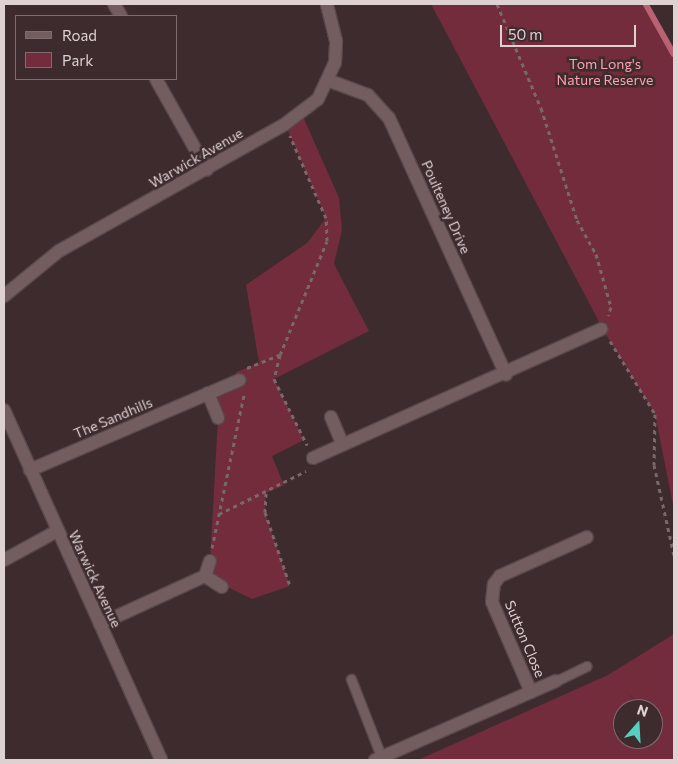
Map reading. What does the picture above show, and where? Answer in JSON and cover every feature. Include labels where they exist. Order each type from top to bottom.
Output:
[{"type":"street","points":[[114,4],[120,15]]},
{"type":"street","name":"Warwick Avenue","points":[[4,296],[59,251],[207,170],[285,124],[318,99],[330,80],[336,41],[327,4]]},
{"type":"street","points":[[157,80],[207,170]]},
{"type":"street","name":"Poulteney Drive","points":[[330,80],[368,95],[389,118],[506,375]]},
{"type":"street","points":[[313,458],[506,375],[602,329]]},
{"type":"street","name":"The Sandhills","points":[[30,470],[240,380]]},
{"type":"street","points":[[208,393],[218,418]]},
{"type":"street","name":"Warwick Avenue","points":[[4,410],[57,532],[161,760]]},
{"type":"street","points":[[331,417],[343,445]]},
{"type":"street","points":[[4,560],[57,532]]},
{"type":"street","name":"Sutton Close","points":[[531,692],[492,602],[494,584],[500,576],[587,537]]},
{"type":"street","points":[[100,624],[205,576],[210,560]]},
{"type":"street","points":[[205,576],[222,587]]},
{"type":"street","name":"Sutton Close","points":[[378,758],[556,681]]},
{"type":"lane","points":[[556,681],[587,666]]},
{"type":"lane","points":[[351,679],[378,758]]},
{"type":"path","points":[[497,4],[541,108],[577,220],[596,254],[611,307],[602,329],[655,414],[654,465],[674,555]]},
{"type":"path","points":[[219,514],[303,476],[313,458],[274,379],[280,355],[328,229],[285,124]]},
{"type":"path","points":[[210,560],[244,392],[236,372],[280,355]]},
{"type":"path","points":[[266,493],[265,512],[290,586]]},
{"type":"green space","name":"Tom Long's Nature Reserve","points":[[431,4],[646,4],[674,53],[674,510],[655,414],[605,333]]},
{"type":"green space","points":[[301,112],[339,198],[342,230],[334,264],[369,331],[274,379],[304,440],[272,456],[284,485],[266,493],[265,512],[290,586],[252,599],[205,576],[210,561],[218,418],[208,393],[239,380],[236,372],[259,363],[246,285],[307,243],[326,218],[285,124]]},
{"type":"green space","points":[[674,634],[674,760],[418,760],[608,675]]},
{"type":"waterway","points":[[646,4],[674,54]]}]
